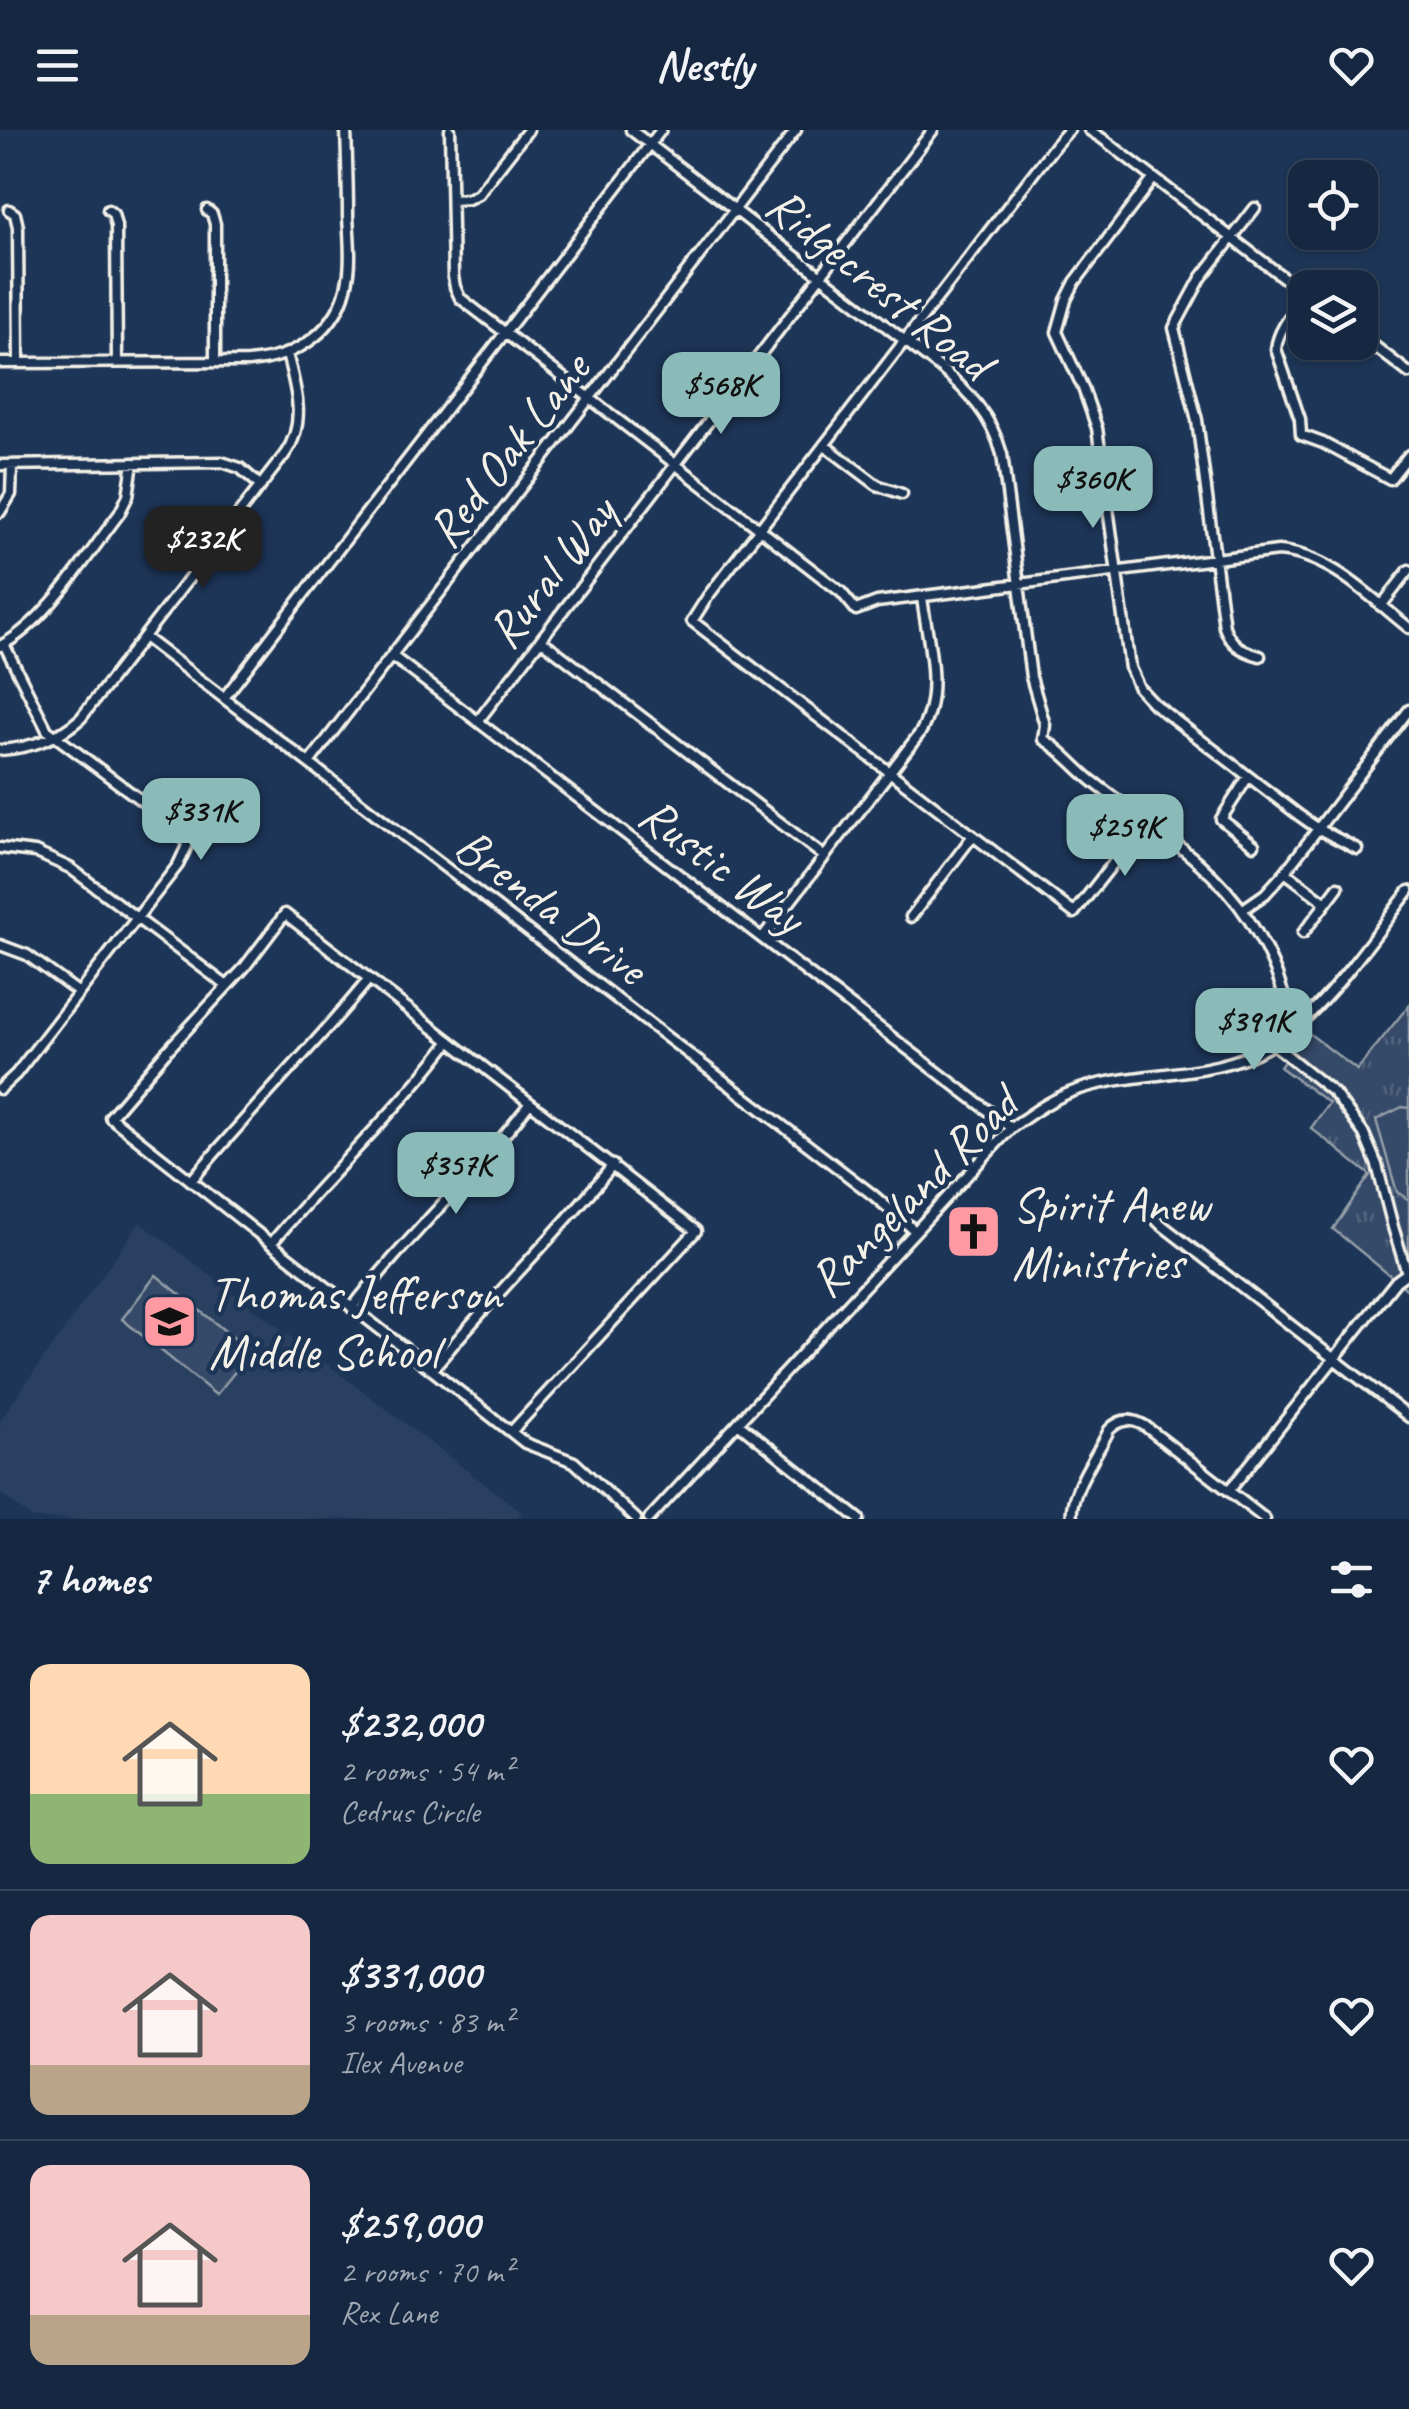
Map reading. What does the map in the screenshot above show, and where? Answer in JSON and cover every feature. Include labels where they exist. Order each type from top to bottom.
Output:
[{"type":"street","points":[[0,364],[261,361],[310,343],[340,305],[348,282],[346,130]]},
{"type":"street","points":[[450,130],[457,294],[841,592],[856,610],[877,602],[1278,551],[1306,555],[1323,563],[1409,628]]},
{"type":"street","points":[[452,200],[478,194],[528,130]]},
{"type":"street","name":"Ridgecrest Road","points":[[631,130],[904,340],[968,392],[982,409],[1002,454],[1032,677],[1045,725],[1043,738],[1212,876],[1242,910],[1273,966],[1296,1025]]},
{"type":"street","points":[[224,698],[662,130]]},
{"type":"street","name":"Red Oak Lane","points":[[309,763],[796,130]]},
{"type":"street","name":"Rural Way","points":[[478,721],[933,130]]},
{"type":"street","points":[[1069,130],[692,621],[1074,913],[1145,823]]},
{"type":"street","points":[[1088,130],[1288,282]]},
{"type":"street","points":[[1154,178],[1075,282],[1058,324],[1059,336],[1097,428],[1133,677],[1154,704],[1248,777],[1317,828],[1357,849]]},
{"type":"street","points":[[1254,208],[1201,278],[1174,328],[1196,420],[1222,621],[1228,638],[1240,649],[1260,656]]},
{"type":"street","points":[[9,210],[15,214],[18,227],[19,363]]},
{"type":"street","points":[[108,210],[114,214],[116,226],[117,363]]},
{"type":"street","points":[[206,210],[215,224],[215,362]]},
{"type":"street","points":[[1288,320],[1276,350],[1300,419],[1300,435],[1390,479],[1409,456]]},
{"type":"street","points":[[1378,349],[1409,372]]},
{"type":"street","points":[[0,750],[26,747],[56,736],[81,718],[291,446],[298,426],[296,390],[287,354]]},
{"type":"street","points":[[824,445],[877,485],[902,494]]},
{"type":"street","points":[[0,465],[222,462],[240,468],[261,486]]},
{"type":"street","points":[[0,1089],[16,1074],[137,918],[187,846],[170,822],[47,730],[2,645],[44,611],[119,514],[128,496],[133,463]]},
{"type":"street","points":[[0,512],[11,494],[12,465]]},
{"type":"street","points":[[1381,606],[1409,570]]},
{"type":"street","points":[[762,938],[920,733],[932,704],[922,596]]},
{"type":"street","name":"Brenda Drive","points":[[144,638],[874,1195],[915,1231]]},
{"type":"street","points":[[542,640],[825,857]]},
{"type":"street","name":"Rustic Way","points":[[392,656],[1011,1128]]},
{"type":"street","points":[[1242,910],[1265,894],[1284,872],[1409,710]]},
{"type":"street","points":[[1248,777],[1220,819],[1254,845]]},
{"type":"street","points":[[911,917],[972,837]]},
{"type":"street","points":[[0,848],[35,852],[70,868],[227,986]]},
{"type":"street","points":[[1284,872],[1326,903]]},
{"type":"street","points":[[1304,933],[1338,887]]},
{"type":"street","name":"Rangeland Road","points":[[649,1519],[1011,1128],[1040,1108],[1078,1090],[1212,1066],[1273,1044],[1328,994],[1409,891]]},
{"type":"street","points":[[511,1432],[696,1231],[285,914],[258,952],[110,1117],[511,1432],[534,1448],[574,1462],[636,1519]]},
{"type":"street","points":[[0,945],[26,955],[78,993]]},
{"type":"street","points":[[190,1181],[368,978]]},
{"type":"street","points":[[271,1244],[450,1041]]},
{"type":"street","points":[[1230,1491],[1407,1273],[1374,1153],[1359,1124],[1339,1099],[1273,1044]]},
{"type":"street","points":[[352,1308],[530,1103]]},
{"type":"street","points":[[432,1370],[612,1165]]},
{"type":"street","points":[[1158,1222],[1409,1417]]},
{"type":"street","points":[[1072,1519],[1072,1504],[1109,1430],[1123,1421],[1146,1426],[1265,1519]]},
{"type":"street","points":[[738,1423],[858,1519]]},
{"type":"shaded area","name":"Thomas Jefferson Middle School","points":[[140,1222],[522,1512],[516,1519],[33,1519],[0,1493],[0,1420]]},
{"type":"green space","points":[[1409,1005],[1409,1291],[1333,1229],[1370,1175],[1311,1128],[1329,1103],[1280,1067],[1306,1031],[1357,1070]]},
{"type":"green space","points":[[1402,1107],[1409,1108],[1409,1200],[1397,1192],[1376,1120]]},
{"type":"green space","points":[[156,1275],[251,1352],[216,1395],[122,1319]]},
{"type":"place","name":"Spirit Anew Ministries","points":[[973,1232]]},
{"type":"place","name":"Thomas Jefferson Middle School","points":[[170,1321]]}]
